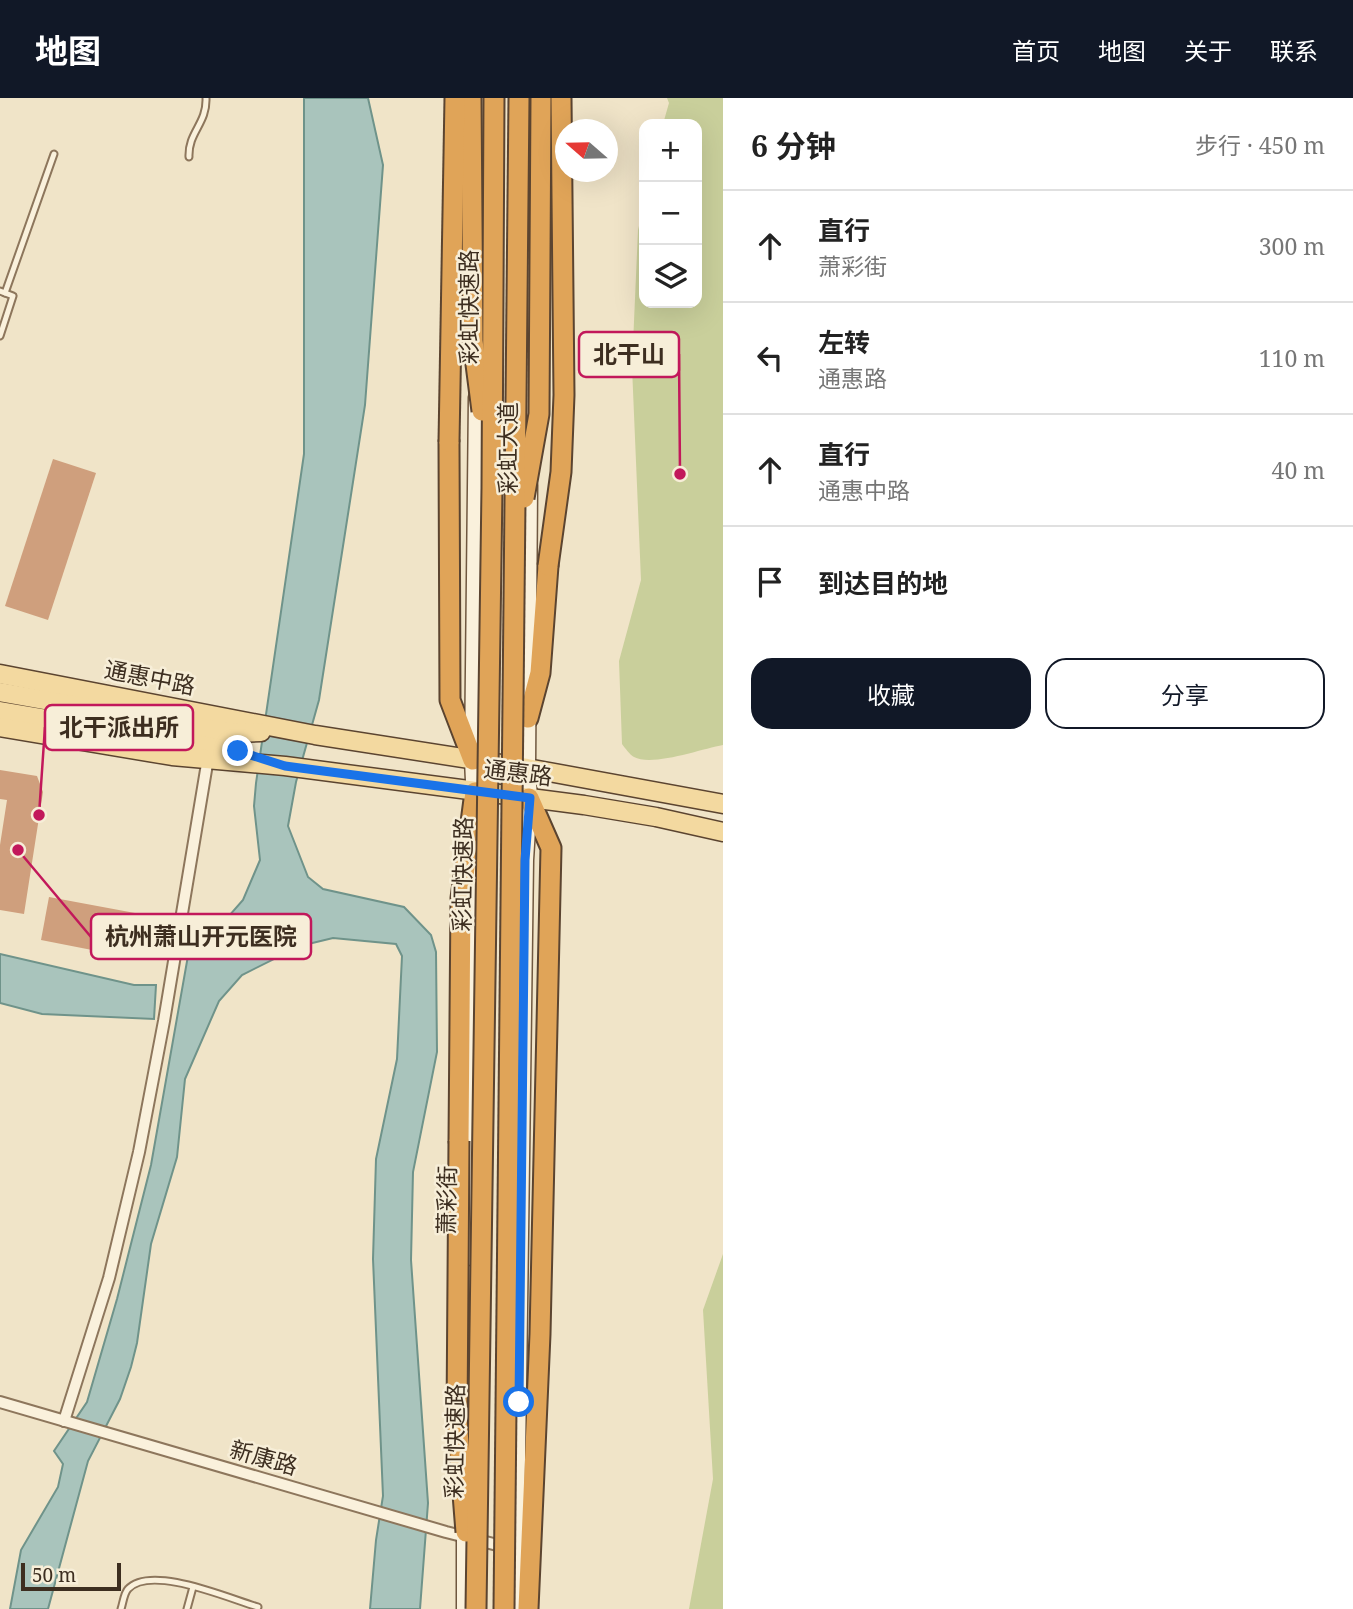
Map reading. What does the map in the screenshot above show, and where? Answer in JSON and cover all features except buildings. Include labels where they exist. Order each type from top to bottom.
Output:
[{"type":"highway","points":[[455,98],[450,442],[450,700],[474,760]]},
{"type":"highway","points":[[471,98],[473,341],[492,488]]},
{"type":"highway","name":"彩虹快速路","points":[[474,1609],[492,488],[494,98]]},
{"type":"highway","name":"彩虹快速路","points":[[504,1609],[519,98]]},
{"type":"highway","points":[[514,554],[539,414],[541,98]]},
{"type":"highway","points":[[528,718],[540,673],[548,566],[561,472],[564,408],[561,98]]},
{"type":"highway","points":[[474,1609],[457,1418],[461,898],[475,792]]},
{"type":"highway","points":[[528,1609],[545,1158],[551,848],[530,798]]},
{"type":"main road","name":"彩虹大道","points":[[475,792],[480,98]]},
{"type":"main road","name":"彩虹大道","points":[[530,798],[527,768],[532,98]]},
{"type":"main road","name":"通惠中路","points":[[0,674],[315,735]]},
{"type":"main road","name":"通惠中路","points":[[0,692],[234,733],[289,730]]},
{"type":"main road","points":[[0,711],[238,751],[285,766]]},
{"type":"main road","points":[[0,727],[173,756],[285,766]]},
{"type":"main road","name":"通惠路","points":[[315,735],[527,768],[659,794],[719,801]]},
{"type":"main road","name":"通惠路","points":[[285,766],[656,817],[720,832]]},
{"type":"main road","name":"萧彩街","points":[[465,1609],[465,1409],[475,792]]},
{"type":"main road","points":[[515,1609],[525,860],[530,798]]},
{"type":"street","points":[[64,1421],[109,1278],[139,1152],[208,758]]},
{"type":"street","name":"新康路","points":[[0,1402],[358,1507],[517,1550]]},
{"type":"lane","points":[[189,158],[192,137],[205,117],[206,98]]},
{"type":"lane","points":[[0,336],[13,296],[3,292],[54,154]]},
{"type":"lane","points":[[121,1609],[127,1590],[140,1581],[160,1580],[193,1587],[255,1607]]},
{"type":"lane","points":[[187,1609],[193,1587]]},
{"type":"green space","points":[[667,98],[723,98],[723,745],[677,756],[642,760],[629,753],[622,744],[619,661],[641,580],[632,367],[639,226],[639,308],[702,308],[702,119],[664,119],[669,103]]},
{"type":"green space","points":[[723,1254],[723,1609],[689,1609],[713,1479],[703,1310]]},
{"type":"water","points":[[304,98],[368,98],[383,165],[365,405],[319,700],[296,782],[288,826],[308,877],[323,889],[404,907],[431,935],[436,952],[437,1052],[413,1172],[411,1260],[428,1503],[420,1609],[370,1609],[383,1496],[373,1259],[376,1159],[397,1059],[402,956],[396,944],[333,938],[300,946],[242,975],[219,1001],[185,1079],[177,1157],[151,1244],[131,1367],[120,1399],[88,1461],[48,1609],[10,1609],[21,1550],[58,1487],[63,1464],[54,1451],[87,1402],[117,1299],[151,1165],[189,950],[194,935],[222,924],[243,900],[260,860],[254,806],[256,783],[304,454]]},
{"type":"water","points":[[0,954],[134,985],[156,985],[154,1019],[42,1014],[0,1003]]},
{"type":"place","name":"北干山","points":[[680,474]]},
{"type":"place","name":"北干派出所","points":[[39,815]]},
{"type":"place","name":"杭州萧山开元医院","points":[[18,850]]},
{"type":"route","points":[[238,751],[285,766],[530,798],[525,860],[519,1402]]}]
